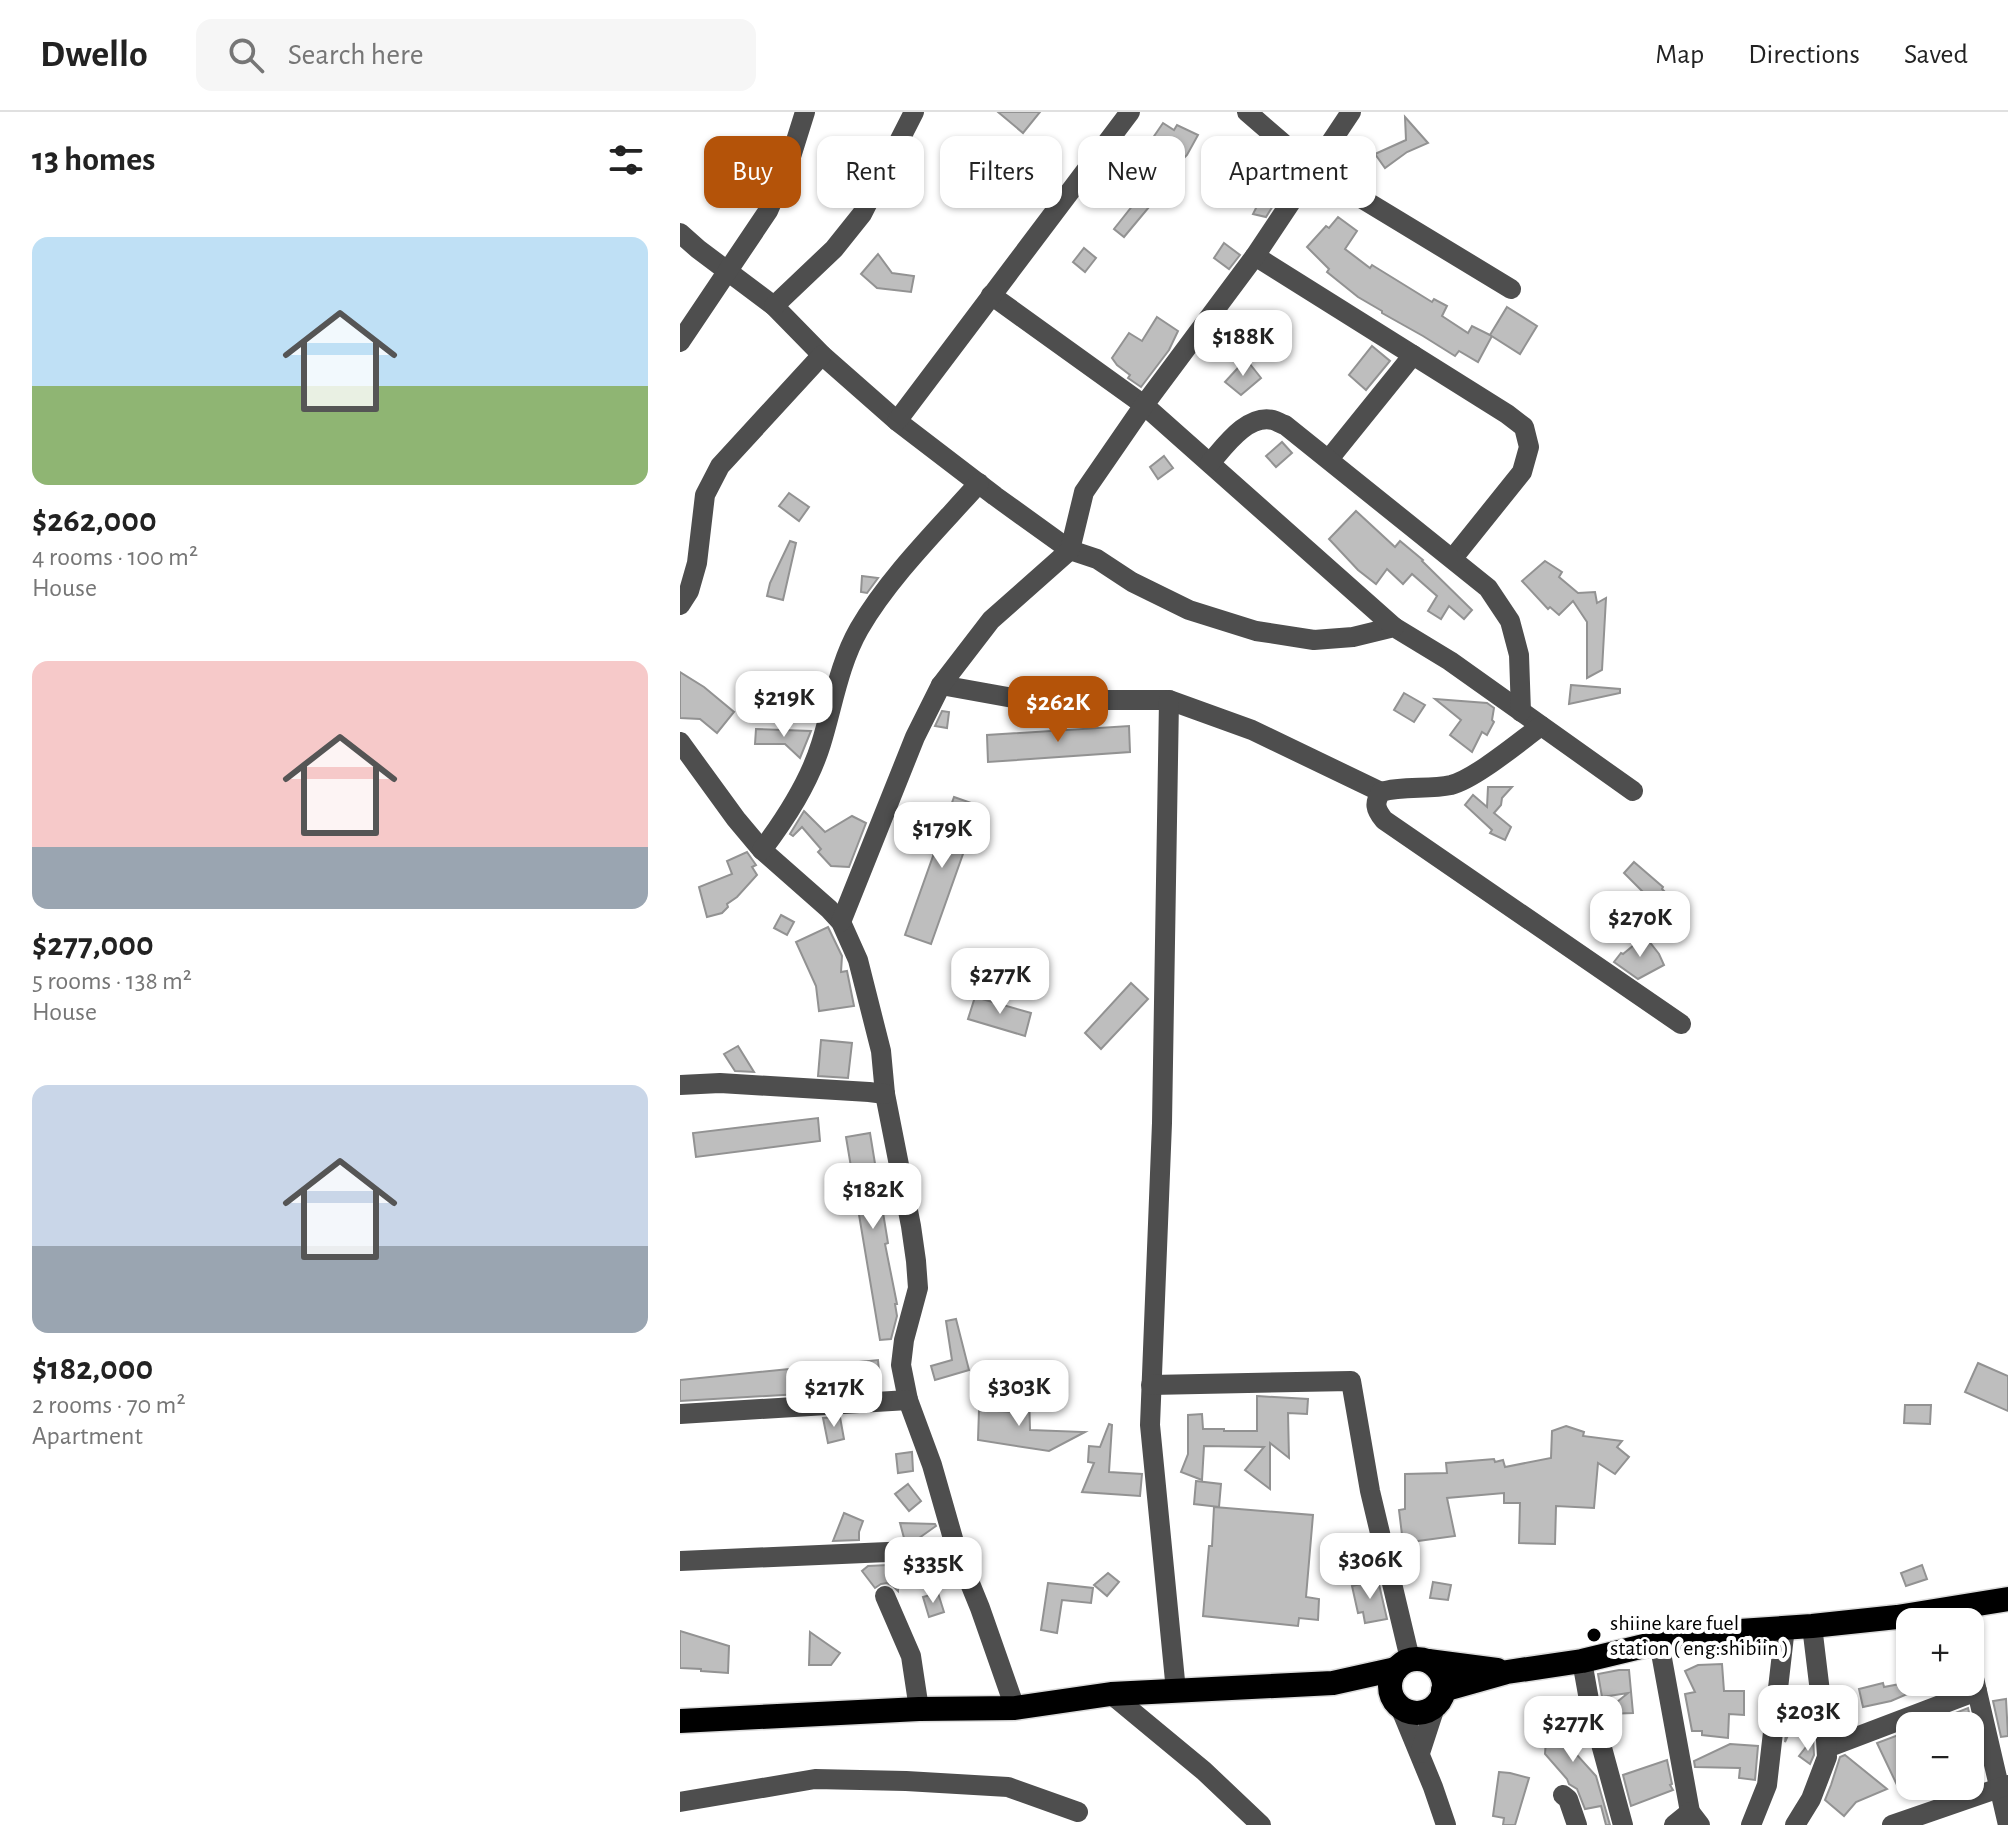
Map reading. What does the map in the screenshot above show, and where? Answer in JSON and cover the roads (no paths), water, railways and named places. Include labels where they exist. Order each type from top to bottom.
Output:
[{"type":"highway","points":[[1980,1608],[2008,1599]]},
{"type":"highway","points":[[1333,1683],[1415,1712],[1423,1712],[1440,1697],[1507,1672],[1582,1661],[1694,1634],[1896,1620]]},
{"type":"highway","points":[[680,1721],[919,1709],[1015,1708],[1111,1694],[1333,1683],[1411,1663],[1507,1672]]},
{"type":"highway","points":[[1411,1663],[1441,1673],[1444,1681],[1440,1697]]},
{"type":"highway","points":[[1398,1704],[1391,1686],[1392,1677],[1411,1663]]},
{"type":"street","points":[[680,342],[768,211],[789,163],[805,112]]},
{"type":"street","points":[[774,306],[834,249],[862,214],[914,112]]},
{"type":"street","points":[[897,421],[1130,112]]},
{"type":"street","points":[[1247,112],[1275,136]]},
{"type":"street","points":[[1335,136],[1351,112]]},
{"type":"street","points":[[1376,207],[1511,289]]},
{"type":"street","points":[[841,922],[915,737],[941,685],[991,620],[1070,550],[1084,492],[1287,208]]},
{"type":"street","points":[[680,233],[774,306],[822,355],[897,421],[1070,550],[1097,559],[1132,582],[1189,610],[1256,631],[1314,640],[1353,637],[1394,627]]},
{"type":"street","points":[[1255,256],[1524,427],[1529,447],[1522,472],[1453,558]]},
{"type":"street","points":[[991,295],[1144,405],[1394,627],[1450,661],[1633,791]]},
{"type":"street","points":[[680,605],[689,591],[697,563],[705,495],[720,466],[822,355]]},
{"type":"street","points":[[1329,459],[1413,355]]},
{"type":"street","points":[[1210,463],[1244,428],[1271,419],[1285,425],[1453,558],[1488,588],[1510,621],[1519,655],[1521,712]]},
{"type":"street","points":[[762,850],[786,818],[820,748],[843,661],[859,629],[889,585],[979,483]]},
{"type":"street","points":[[941,685],[1024,700],[1169,700],[1252,730],[1381,792]]},
{"type":"street","points":[[1169,700],[1162,1123],[1150,1425],[1176,1691]]},
{"type":"street","points":[[1541,726],[1465,781],[1381,792],[1376,800],[1376,811],[1384,820],[1681,1024]]},
{"type":"street","points":[[680,742],[762,850],[841,922],[858,960],[881,1051],[885,1094],[916,1261],[918,1288],[904,1340],[901,1365],[908,1400],[932,1465],[956,1549],[1015,1708]]},
{"type":"street","points":[[680,1085],[720,1083],[885,1094]]},
{"type":"street","points":[[1151,1385],[1351,1381],[1370,1491],[1411,1663]]},
{"type":"street","points":[[680,1414],[908,1400]]},
{"type":"street","points":[[680,1561],[956,1549]]},
{"type":"street","points":[[885,1596],[911,1656],[919,1709]]},
{"type":"street","points":[[1795,1825],[1811,1799],[1827,1757],[1812,1626]]},
{"type":"street","points":[[1751,1825],[1767,1785],[1785,1627]]},
{"type":"street","points":[[1659,1642],[1688,1821]]},
{"type":"street","points":[[1582,1661],[1589,1700],[1623,1825]]},
{"type":"street","points":[[1111,1694],[1204,1771],[1261,1825]]},
{"type":"street","points":[[1827,1748],[1964,1696]]},
{"type":"street","points":[[1978,1696],[2004,1786],[2008,1825]]},
{"type":"street","points":[[1420,1753],[1440,1697]]},
{"type":"street","points":[[1398,1704],[1446,1825]]},
{"type":"street","points":[[680,1802],[815,1779],[906,1781],[1008,1787],[1078,1812]]},
{"type":"street","points":[[1892,1825],[2004,1786]]},
{"type":"street","points":[[1563,1795],[1568,1799],[1577,1825]]},
{"type":"place","name":"shiine kare fuel station ( eng:shibiin )","points":[[1594,1635]]}]
